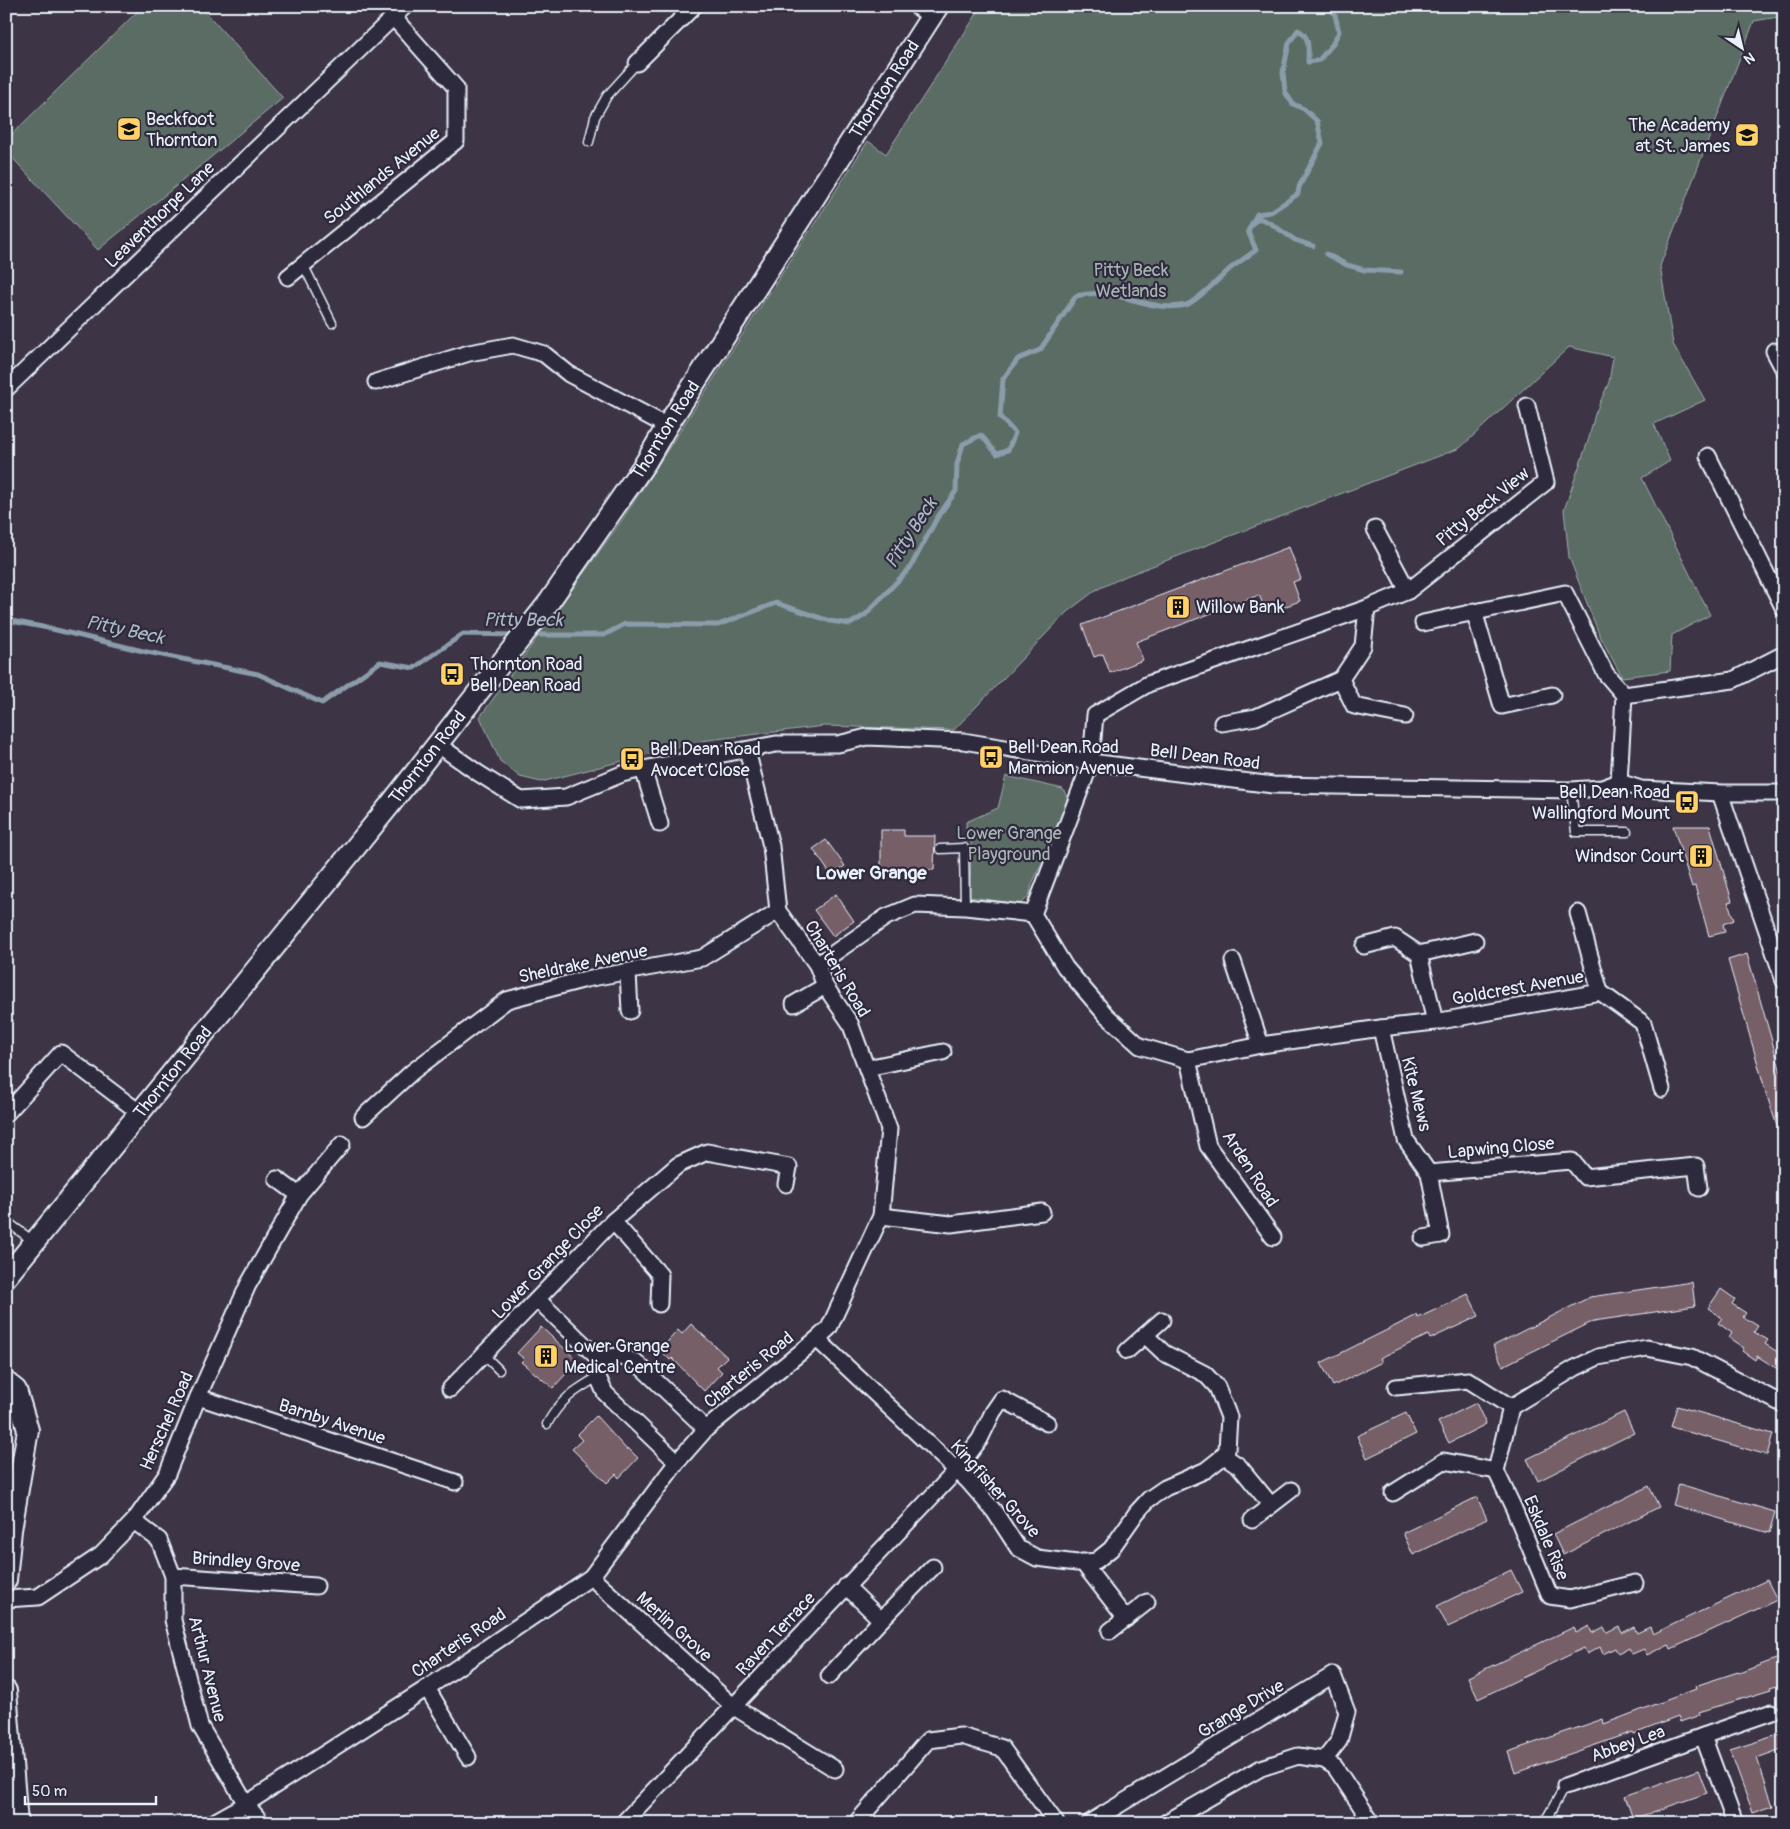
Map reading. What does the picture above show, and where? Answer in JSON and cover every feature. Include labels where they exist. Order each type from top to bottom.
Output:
[{"type":"main road","name":"Thornton Road","points":[[6,1277],[437,744],[549,602],[646,462],[666,426],[928,10]]},
{"type":"main road","points":[[6,1382],[16,1390],[28,1430],[10,1530],[6,1580]]},
{"type":"main road","points":[[6,1691],[17,1823]]},
{"type":"street","name":"Leaventhorpe Lane","points":[[6,389],[405,6]]},
{"type":"street","points":[[637,63],[694,6]]},
{"type":"street","name":"Southlands Avenue","points":[[288,277],[456,140],[456,88],[393,17]]},
{"type":"street","points":[[376,382],[469,353],[513,345],[544,354],[569,374],[666,426]]},
{"type":"street","points":[[1774,350],[1784,370]]},
{"type":"street","name":"Pitty Beck View","points":[[1091,762],[1095,715],[1148,684],[1368,608],[1408,591],[1546,482],[1527,406]]},
{"type":"street","points":[[1708,456],[1784,609]]},
{"type":"street","points":[[1375,529],[1408,591]]},
{"type":"street","points":[[1423,623],[1565,593],[1606,674],[1624,695],[1620,782],[1641,789],[1784,794]]},
{"type":"street","points":[[1222,723],[1256,718],[1341,679],[1363,646],[1368,608]]},
{"type":"street","points":[[1474,611],[1502,706],[1552,695]]},
{"type":"street","points":[[1624,695],[1733,680],[1784,654]]},
{"type":"street","points":[[1341,679],[1354,706],[1405,716]]},
{"type":"street","name":"Bell Dean Road","points":[[437,744],[521,800],[566,797],[622,774],[776,744],[838,744],[867,737],[963,741],[1091,762],[1273,785],[1571,790],[1602,788],[1620,782]]},
{"type":"street","name":"Charteris Road","points":[[212,1823],[246,1804],[427,1688],[591,1577],[677,1462],[706,1429],[829,1328],[881,1216],[889,1129],[850,1023],[825,986],[817,966],[778,911],[771,846],[747,750]]},
{"type":"street","points":[[1033,914],[1091,762]]},
{"type":"street","points":[[643,769],[660,824]]},
{"type":"street","points":[[1720,793],[1783,973]]},
{"type":"street","points":[[817,966],[886,918],[915,905],[1033,914]]},
{"type":"street","name":"Sheldrake Avenue","points":[[363,1117],[412,1072],[507,1000],[586,979],[702,958],[778,911]]},
{"type":"street","points":[[1578,913],[1600,992]]},
{"type":"street","points":[[1033,914],[1065,967],[1106,1015],[1140,1046],[1188,1060]]},
{"type":"street","points":[[1364,946],[1395,938],[1419,954],[1436,1022]]},
{"type":"street","points":[[1419,954],[1475,941]]},
{"type":"street","points":[[1233,961],[1261,1045]]},
{"type":"street","points":[[628,972],[630,1011]]},
{"type":"street","points":[[794,1004],[825,986]]},
{"type":"street","name":"Goldcrest Avenue","points":[[1188,1060],[1261,1045],[1436,1022],[1600,992],[1643,1023],[1662,1089]]},
{"type":"street","name":"Kite Mews","points":[[1381,1028],[1406,1140],[1429,1173],[1441,1235],[1423,1238]]},
{"type":"street","points":[[867,1068],[944,1052]]},
{"type":"street","points":[[6,1114],[61,1053],[140,1113]]},
{"type":"street","name":"Arden Road","points":[[1188,1060],[1208,1146],[1273,1237]]},
{"type":"street","name":"Herschel Road","points":[[6,1599],[38,1597],[101,1555],[134,1521],[167,1474],[198,1396],[248,1285],[299,1195],[342,1144]]},
{"type":"street","name":"Lower Grange Close","points":[[450,1389],[613,1221],[678,1165],[707,1152],[789,1167],[786,1184]]},
{"type":"street","name":"Lapwing Close","points":[[1429,1173],[1572,1161],[1585,1177],[1696,1166],[1699,1188]]},
{"type":"street","points":[[277,1179],[299,1195]]},
{"type":"street","points":[[881,1216],[951,1224],[1042,1212]]},
{"type":"street","points":[[613,1221],[660,1275],[659,1304]]},
{"type":"street","points":[[538,1300],[598,1358],[598,1377],[605,1393],[677,1462]]},
{"type":"street","points":[[1127,1351],[1162,1320]]},
{"type":"street","points":[[1145,1334],[1164,1352],[1205,1374],[1217,1387],[1229,1417],[1227,1450],[1223,1455],[1239,1466],[1271,1506]]},
{"type":"street","name":"Kingfisher Grove","points":[[817,1339],[956,1471],[994,1511],[1018,1548],[1037,1558],[1055,1561],[1096,1561],[1111,1549],[1137,1512],[1149,1500],[1165,1488],[1206,1470],[1223,1455]]},
{"type":"street","points":[[1393,1493],[1444,1461],[1496,1471],[1511,1407],[1575,1368],[1598,1357],[1647,1348],[1692,1357],[1784,1405]]},
{"type":"street","points":[[598,1358],[619,1356],[636,1362],[706,1429]]},
{"type":"street","points":[[1396,1387],[1468,1380],[1511,1407]]},
{"type":"street","name":"Barnby Avenue","points":[[198,1396],[455,1482]]},
{"type":"street","name":"Raven Terrace","points":[[623,1823],[956,1471],[980,1439],[993,1412],[1002,1399],[1047,1423]]},
{"type":"street","name":"Eskdale Rise","points":[[1496,1471],[1550,1596],[1570,1599],[1635,1583]]},
{"type":"street","points":[[1252,1520],[1291,1490]]},
{"type":"street","name":"Arthur Avenue","points":[[134,1521],[159,1540],[173,1576],[173,1620],[200,1726],[246,1804],[262,1823]]},
{"type":"street","points":[[1082,1562],[1126,1619]]},
{"type":"street","points":[[829,1676],[933,1567]]},
{"type":"street","name":"Brindley Grove","points":[[173,1576],[316,1586]]},
{"type":"street","name":"Merlin Grove","points":[[591,1577],[734,1707],[835,1769]]},
{"type":"street","points":[[846,1586],[881,1620]]},
{"type":"street","points":[[1110,1631],[1147,1602]]},
{"type":"street","name":"Grange Drive","points":[[1089,1823],[1333,1675],[1347,1712],[1339,1741],[1324,1760]]},
{"type":"street","points":[[427,1688],[468,1756]]},
{"type":"street","name":"Abbey Lea","points":[[1565,1786],[1772,1712]]},
{"type":"street","points":[[856,1823],[928,1740],[961,1736],[1002,1748],[1056,1823]]},
{"type":"street","points":[[1703,1736],[1735,1823]]},
{"type":"street","points":[[1165,1823],[1261,1768],[1298,1756],[1324,1760],[1335,1767],[1372,1823]]},
{"type":"lane","points":[[589,142],[595,117],[607,96],[637,63]]},
{"type":"lane","points":[[303,264],[332,323]]},
{"type":"lane","points":[[1571,790],[1576,832],[1627,832]]},
{"type":"lane","points":[[940,849],[964,848],[965,908]]},
{"type":"lane","points":[[6,1221],[35,1242]]},
{"type":"lane","points":[[484,1355],[500,1370]]},
{"type":"lane","points":[[547,1424],[555,1410],[575,1390],[598,1377]]},
{"type":"lane","points":[[1544,1823],[1565,1786]]},
{"type":"green space","points":[[143,6],[200,6],[283,98],[98,250],[6,151],[6,140]]},
{"type":"green space","name":"Pitty Beck Wetlands","points":[[982,6],[1784,6],[1784,16],[1754,21],[1660,266],[1673,344],[1705,400],[1654,424],[1670,461],[1642,478],[1710,615],[1672,635],[1670,671],[1622,677],[1599,634],[1569,557],[1564,510],[1589,438],[1595,414],[1609,382],[1613,357],[1569,347],[1460,448],[1126,576],[1096,590],[1067,612],[954,730],[824,726],[700,741],[541,782],[520,777],[500,761],[480,717],[622,520],[868,141],[886,154]]},
{"type":"green space","name":"Lower Grange Playground","points":[[1006,776],[1063,789],[1067,797],[1066,811],[1032,884],[1029,897],[1020,904],[970,897],[971,841],[966,841],[966,822],[998,808]]},
{"type":"building","name":"Willow Bank","points":[[1289,547],[1301,579],[1293,582],[1300,601],[1267,613],[1259,595],[1136,642],[1143,660],[1110,673],[1103,654],[1094,657],[1082,625]]},
{"type":"building","name":"Windsor Court","points":[[1673,826],[1710,826],[1732,901],[1728,902],[1734,920],[1723,924],[1725,932],[1709,936],[1695,886],[1692,887]]},
{"type":"building","points":[[881,830],[904,830],[904,836],[935,836],[934,870],[906,869],[907,877],[881,877]]},
{"type":"building","points":[[826,840],[845,866],[831,875],[813,849]]},
{"type":"building","points":[[836,894],[854,921],[833,936],[814,910]]},
{"type":"building","points":[[1747,954],[1784,1083],[1784,1135],[1780,1135],[1767,1096],[1728,960]]},
{"type":"building","points":[[1692,1282],[1695,1306],[1594,1321],[1503,1366],[1493,1346],[1590,1297]]},
{"type":"building","points":[[1721,1289],[1735,1299],[1732,1304],[1746,1313],[1743,1317],[1758,1326],[1754,1332],[1768,1340],[1765,1344],[1784,1356],[1784,1373],[1757,1356],[1755,1360],[1742,1351],[1744,1348],[1729,1338],[1732,1333],[1718,1323],[1722,1318],[1708,1308]]},
{"type":"building","points":[[1468,1294],[1479,1316],[1430,1339],[1428,1335],[1380,1358],[1382,1362],[1333,1386],[1321,1363],[1417,1315],[1418,1318]]},
{"type":"building","points":[[691,1324],[727,1357],[717,1367],[722,1372],[704,1391],[672,1358],[670,1360],[660,1350],[678,1330],[682,1334]]},
{"type":"building","name":"Lower Grange Medical Centre","points":[[541,1327],[578,1361],[553,1388],[521,1362],[524,1359],[517,1353]]},
{"type":"building","points":[[1476,1403],[1486,1424],[1449,1443],[1438,1422]]},
{"type":"building","points":[[1677,1406],[1773,1434],[1767,1455],[1671,1427]]},
{"type":"building","points":[[1624,1412],[1634,1433],[1538,1481],[1527,1459]]},
{"type":"building","points":[[1406,1413],[1416,1434],[1367,1458],[1357,1436]]},
{"type":"building","points":[[596,1416],[627,1450],[628,1448],[638,1458],[619,1478],[616,1474],[607,1483],[572,1449],[582,1440],[577,1435]]},
{"type":"building","points":[[1679,1484],[1775,1512],[1769,1533],[1673,1505]]},
{"type":"building","points":[[1649,1486],[1659,1507],[1563,1555],[1553,1534]]},
{"type":"building","points":[[1477,1497],[1487,1519],[1413,1555],[1403,1533]]},
{"type":"building","points":[[1511,1570],[1522,1592],[1448,1627],[1437,1606]]},
{"type":"building","points":[[1767,1580],[1777,1600],[1671,1649],[1669,1644],[1647,1655],[1644,1649],[1632,1654],[1629,1648],[1618,1654],[1615,1648],[1603,1654],[1600,1647],[1587,1654],[1584,1648],[1478,1699],[1468,1677],[1574,1627],[1576,1633],[1589,1626],[1592,1633],[1604,1627],[1607,1633],[1619,1627],[1622,1633],[1634,1627],[1637,1633],[1650,1627],[1653,1634]]},
{"type":"building","points":[[1784,1656],[1784,1684],[1770,1688],[1771,1690],[1699,1712],[1700,1715],[1680,1722],[1678,1717],[1634,1734],[1633,1732],[1515,1773],[1508,1752],[1603,1719],[1604,1724],[1696,1689],[1695,1686],[1739,1673]]},
{"type":"building","points":[[1784,1733],[1784,1748],[1757,1758],[1773,1806],[1753,1813],[1730,1750]]},
{"type":"building","points":[[1698,1770],[1707,1793],[1633,1819],[1625,1796]]},
{"type":"waterway","name":"Pitty Beck","points":[[529,635],[604,635],[625,624],[718,625],[776,603],[830,621],[850,624],[865,615],[910,568],[937,518],[956,491],[957,464],[963,444],[981,435],[997,454],[1008,450],[1015,433],[1000,417],[1003,379],[1018,359],[1040,350],[1076,296],[1106,294],[1159,306],[1186,305],[1196,300],[1231,268],[1256,250],[1248,231],[1257,214],[1271,212],[1298,194],[1299,187],[1322,143],[1317,121],[1304,109],[1293,104],[1285,92],[1283,72],[1289,43],[1298,30],[1307,40],[1308,62],[1319,60],[1332,45],[1339,32],[1335,15],[1330,6]]},
{"type":"waterway","points":[[1254,222],[1259,218],[1295,240],[1313,246]]},
{"type":"waterway","points":[[1326,254],[1347,265],[1365,270],[1401,272]]},
{"type":"waterway","name":"Pitty Beck","points":[[6,620],[147,652],[258,674],[322,703],[380,662],[414,668],[463,634],[516,635]]},
{"type":"place","name":"Beckfoot Thornton","points":[[129,129]]},
{"type":"place","name":"The Academy at St. James","points":[[1747,135]]},
{"type":"place","name":"Willow Bank","points":[[1178,607]]},
{"type":"place","name":"Thornton Road Bell Dean Road","points":[[452,674]]},
{"type":"place","name":"Bell Dean Road Marmion Avenue","points":[[991,757]]},
{"type":"place","name":"Bell Dean Road Avocet Close","points":[[632,759]]},
{"type":"place","name":"Bell Dean Road Wallingford Mount","points":[[1687,802]]},
{"type":"place","name":"Windsor Court","points":[[1701,856]]},
{"type":"place","name":"Lower Grange Medical Centre","points":[[546,1356]]},
{"type":"district","name":"Lower Grange","points":[[871,873]]}]
